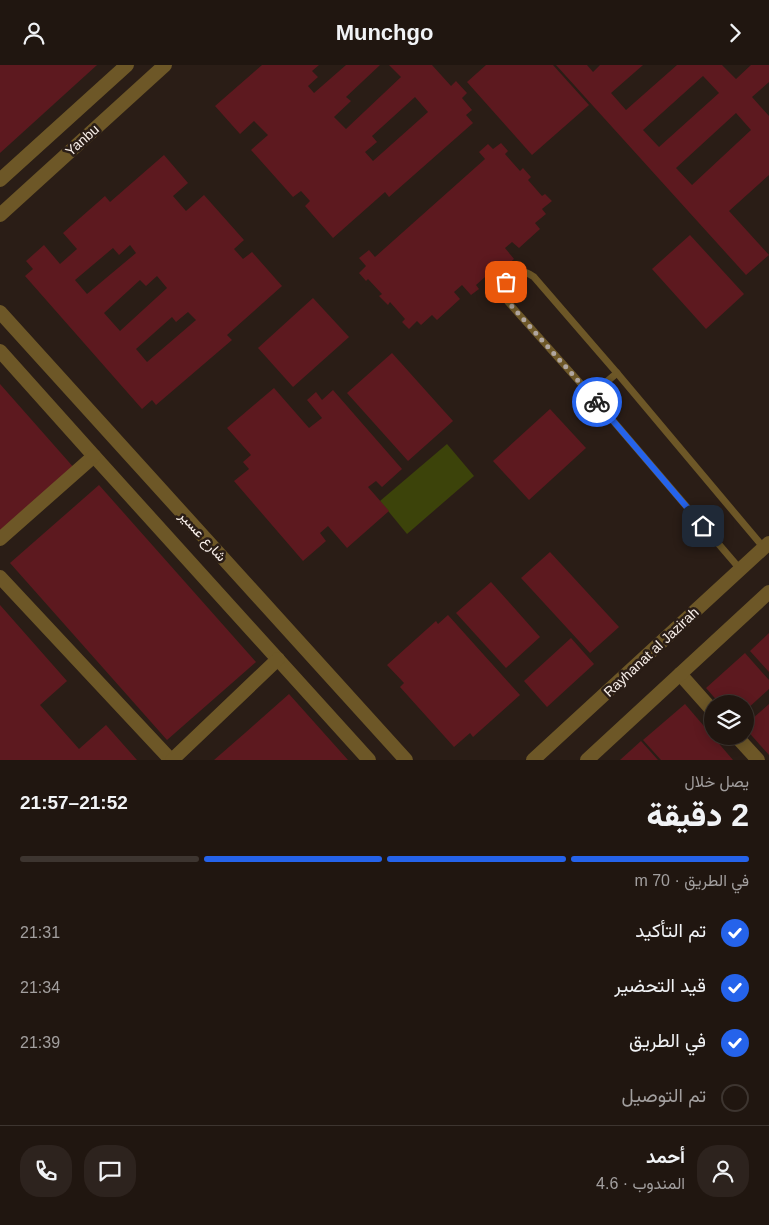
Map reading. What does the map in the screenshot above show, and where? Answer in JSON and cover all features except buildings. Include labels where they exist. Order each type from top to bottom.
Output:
[{"type":"street","name":"Yanbu","points":[[0,180],[127,65]]},
{"type":"street","name":"Yanbu","points":[[0,215],[165,65]]},
{"type":"street","name":"شارع عسير","points":[[0,312],[406,760]]},
{"type":"street","name":"شارع عسير","points":[[0,351],[369,760]]},
{"type":"street","points":[[0,539],[94,456]]},
{"type":"street","name":"Rayhanat al Jazirah","points":[[532,760],[766,546]]},
{"type":"street","points":[[0,577],[172,760],[278,659]]},
{"type":"street","points":[[587,760],[769,592]]},
{"type":"street","points":[[680,674],[704,701]]},
{"type":"street","points":[[744,745],[758,760]]},
{"type":"lane","points":[[740,569],[591,395],[508,302],[503,288],[506,282],[514,275],[523,272],[529,273],[534,277],[766,546]]},
{"type":"lane","points":[[591,395],[617,373]]},
{"type":"green space","points":[[447,444],[474,476],[407,534],[380,501]]},
{"type":"way so far","points":[[506,282],[503,288],[508,302],[597,402]]},
{"type":"route","points":[[597,402],[703,526]]}]
